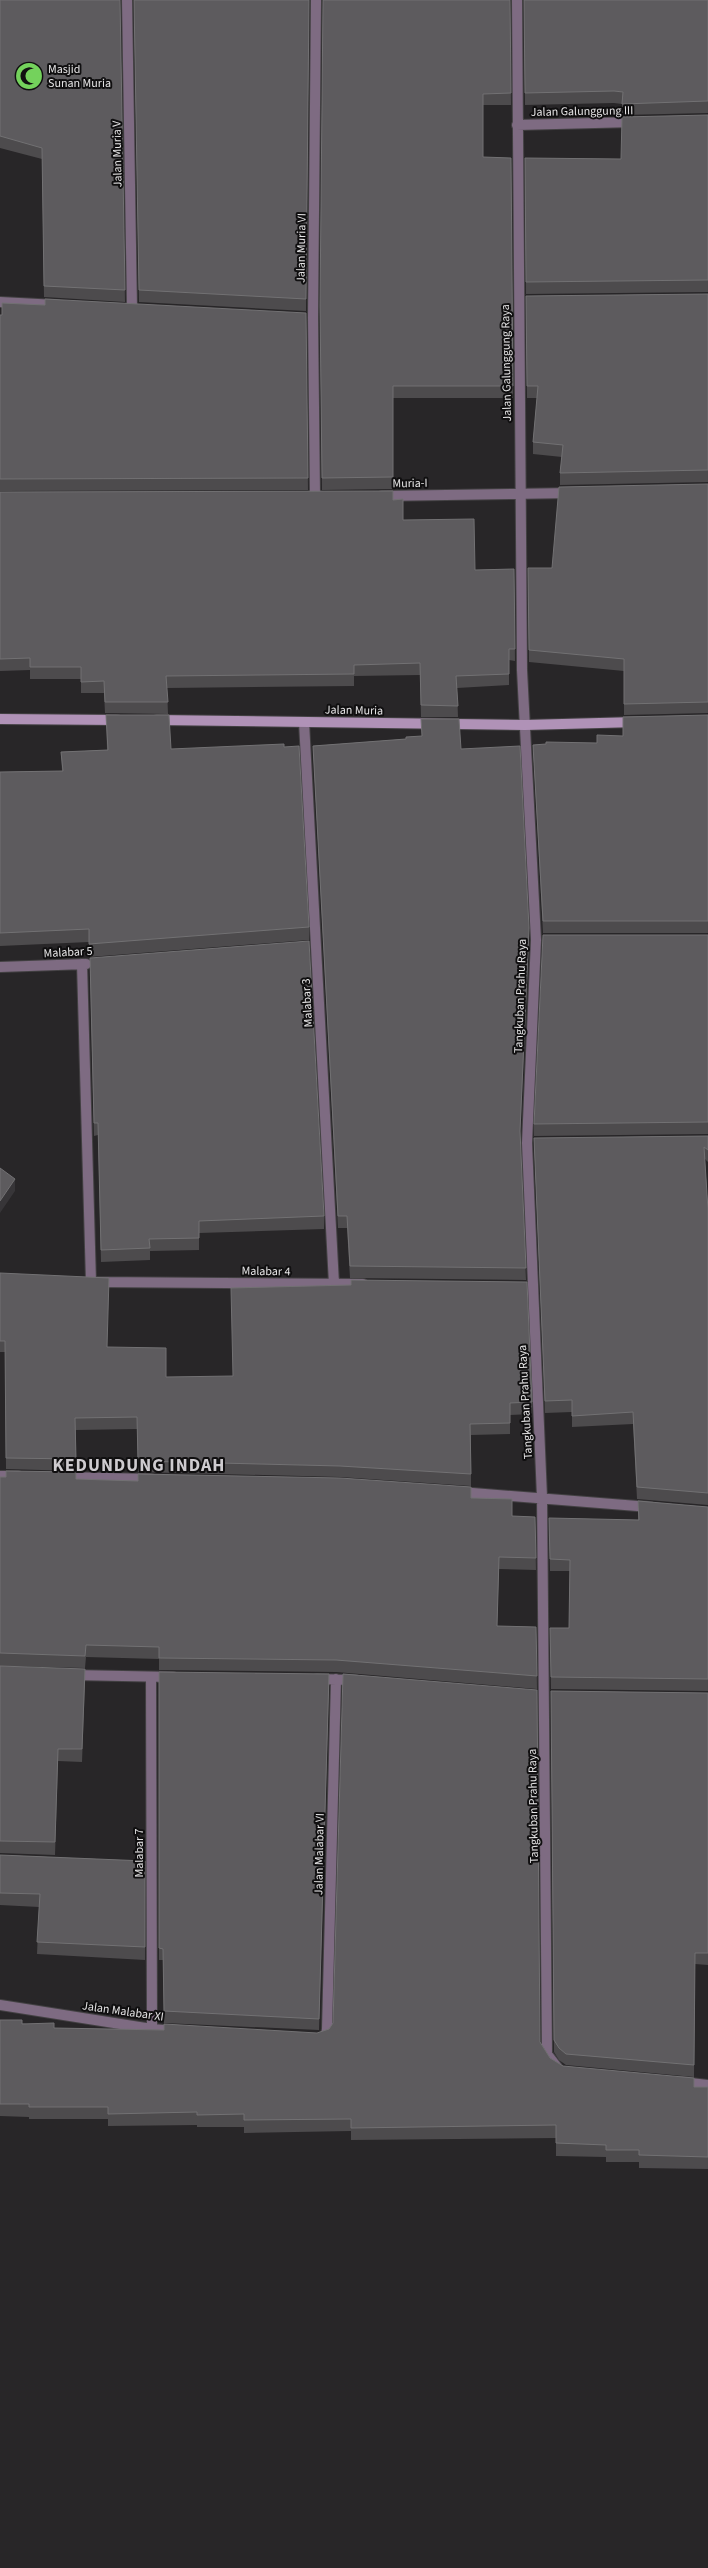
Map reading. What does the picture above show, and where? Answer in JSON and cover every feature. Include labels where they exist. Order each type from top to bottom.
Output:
[{"type":"street","name":"Jalan Muria V","points":[[127,0],[132,308]]},
{"type":"street","name":"Jalan Muria VI","points":[[315,497],[308,318],[316,0]]},
{"type":"street","name":"Jalan Galunggung Raya","points":[[517,0],[523,301],[521,494],[522,670],[525,725]]},
{"type":"street","name":"Jalan Galunggung III","points":[[518,125],[641,122]]},
{"type":"street","points":[[0,302],[66,305]]},
{"type":"street","name":"Muria-I","points":[[374,496],[580,493]]},
{"type":"street","points":[[0,719],[128,720]]},
{"type":"street","name":"Jalan Muria","points":[[147,720],[525,725],[650,722]]},
{"type":"street","name":"Malabar 3","points":[[304,722],[311,946],[334,1284]]},
{"type":"street","name":"Tangkuban Prahu Raya","points":[[525,725],[540,940],[527,1287],[542,1497],[548,2054],[554,2065],[564,2072]]},
{"type":"street","name":"Malabar 5","points":[[0,967],[101,963]]},
{"type":"street","name":"Malabar 4","points":[[82,964],[87,1282],[374,1284]]},
{"type":"street","points":[[0,1476],[30,1476]]},
{"type":"street","points":[[50,1477],[160,1480]]},
{"type":"street","points":[[446,1491],[542,1497],[659,1508]]},
{"type":"street","points":[[57,1674],[180,1678]]},
{"type":"street","name":"Malabar 7","points":[[151,1677],[147,1863],[152,2029]]},
{"type":"street","points":[[307,1678],[366,1681]]},
{"type":"street","name":"Jalan Malabar VI","points":[[308,2038],[322,2038],[328,2030],[336,1679]]},
{"type":"street","name":"Jalan Malabar XI","points":[[0,2005],[152,2029],[191,2032]]},
{"type":"street","points":[[670,2081],[708,2084]]},
{"type":"building","points":[[0,0],[120,0],[125,290],[44,286],[42,148],[0,136]]},
{"type":"building","points":[[134,0],[309,0],[306,299],[139,290]]},
{"type":"building","points":[[323,0],[510,0],[511,93],[483,94],[483,157],[511,158],[513,386],[393,386],[393,477],[322,478],[320,306]]},
{"type":"building","points":[[524,0],[708,0],[708,101],[622,104],[623,92],[525,93]]},
{"type":"building","points":[[708,115],[708,280],[526,282],[525,158],[621,159],[622,117]]},
{"type":"building","points":[[708,294],[708,470],[560,473],[563,445],[533,442],[538,386],[527,386],[526,296]]},
{"type":"building","points":[[45,299],[306,313],[308,478],[0,479],[0,315],[2,315],[2,303],[45,305]]},
{"type":"building","points":[[708,484],[708,702],[624,704],[624,659],[529,650],[528,568],[552,568],[559,487]]},
{"type":"building","points":[[393,491],[393,500],[403,499],[403,520],[474,519],[475,570],[514,569],[515,649],[509,649],[509,674],[456,676],[458,706],[421,705],[420,663],[354,665],[354,674],[166,676],[168,702],[105,702],[104,681],[81,682],[81,667],[30,667],[30,658],[0,659],[0,492]]},
{"type":"building","points":[[106,715],[169,715],[171,749],[284,744],[284,747],[299,746],[309,927],[89,944],[89,929],[0,933],[0,772],[63,771],[61,752],[108,750]]},
{"type":"building","points":[[708,715],[708,921],[543,921],[533,745],[546,744],[546,742],[597,743],[597,735],[623,736],[623,717]]},
{"type":"building","points":[[421,719],[459,719],[461,749],[520,746],[529,928],[520,1131],[526,1268],[350,1266],[347,1216],[338,1216],[313,746],[406,739],[406,737],[422,736]]},
{"type":"building","points":[[543,935],[708,935],[708,1122],[534,1124]]},
{"type":"building","points":[[309,941],[324,1216],[199,1221],[199,1238],[149,1239],[150,1248],[101,1250],[98,1123],[94,1123],[90,958]]},
{"type":"building","points":[[708,1136],[708,1150],[704,1147],[708,1210],[708,1493],[637,1487],[633,1412],[572,1416],[572,1400],[545,1401],[534,1138]]},
{"type":"building","points":[[0,1168],[15,1179],[0,1201]]},
{"type":"building","points":[[0,1273],[109,1278],[107,1347],[166,1348],[166,1377],[233,1376],[231,1288],[351,1285],[351,1280],[527,1282],[532,1402],[510,1403],[510,1423],[470,1424],[471,1474],[340,1466],[138,1461],[137,1417],[75,1418],[76,1459],[6,1458],[5,1341],[0,1341]]},
{"type":"building","points":[[6,1471],[76,1472],[76,1479],[138,1481],[138,1474],[340,1478],[471,1487],[471,1498],[512,1499],[512,1516],[535,1517],[536,1558],[499,1557],[497,1626],[536,1627],[537,1676],[336,1660],[159,1658],[159,1647],[86,1645],[85,1656],[0,1653],[0,1477],[6,1477]]},
{"type":"building","points":[[638,1501],[708,1507],[708,1679],[551,1677],[550,1628],[569,1628],[570,1560],[550,1559],[549,1518],[639,1520]]},
{"type":"building","points":[[0,1666],[85,1669],[82,1749],[58,1749],[55,1842],[0,1841]]},
{"type":"building","points":[[159,1672],[329,1674],[319,2019],[164,2011],[163,1949],[159,1948]]},
{"type":"building","points":[[343,1674],[537,1690],[540,2042],[550,2058],[563,2066],[694,2078],[694,2087],[708,2087],[708,2157],[639,2155],[639,2150],[606,2150],[606,2145],[556,2143],[556,2125],[351,2128],[351,2119],[244,2120],[244,2114],[197,2115],[197,2112],[108,2114],[108,2107],[29,2107],[29,2104],[0,2104],[0,2020],[22,2020],[22,2024],[54,2023],[54,2028],[164,2030],[164,2024],[317,2033],[329,2029],[333,2023]]},
{"type":"building","points":[[551,1691],[708,1693],[708,1953],[695,1953],[694,2065],[566,2054],[554,2040]]},
{"type":"building","points":[[0,1855],[145,1861],[145,1947],[37,1942],[40,1894],[0,1893]]},
{"type":"place","name":"Masjid Sunan Muria","points":[[29,76]]},
{"type":"district","name":"KEDUNDUNG INDAH","points":[[139,1465]]}]
